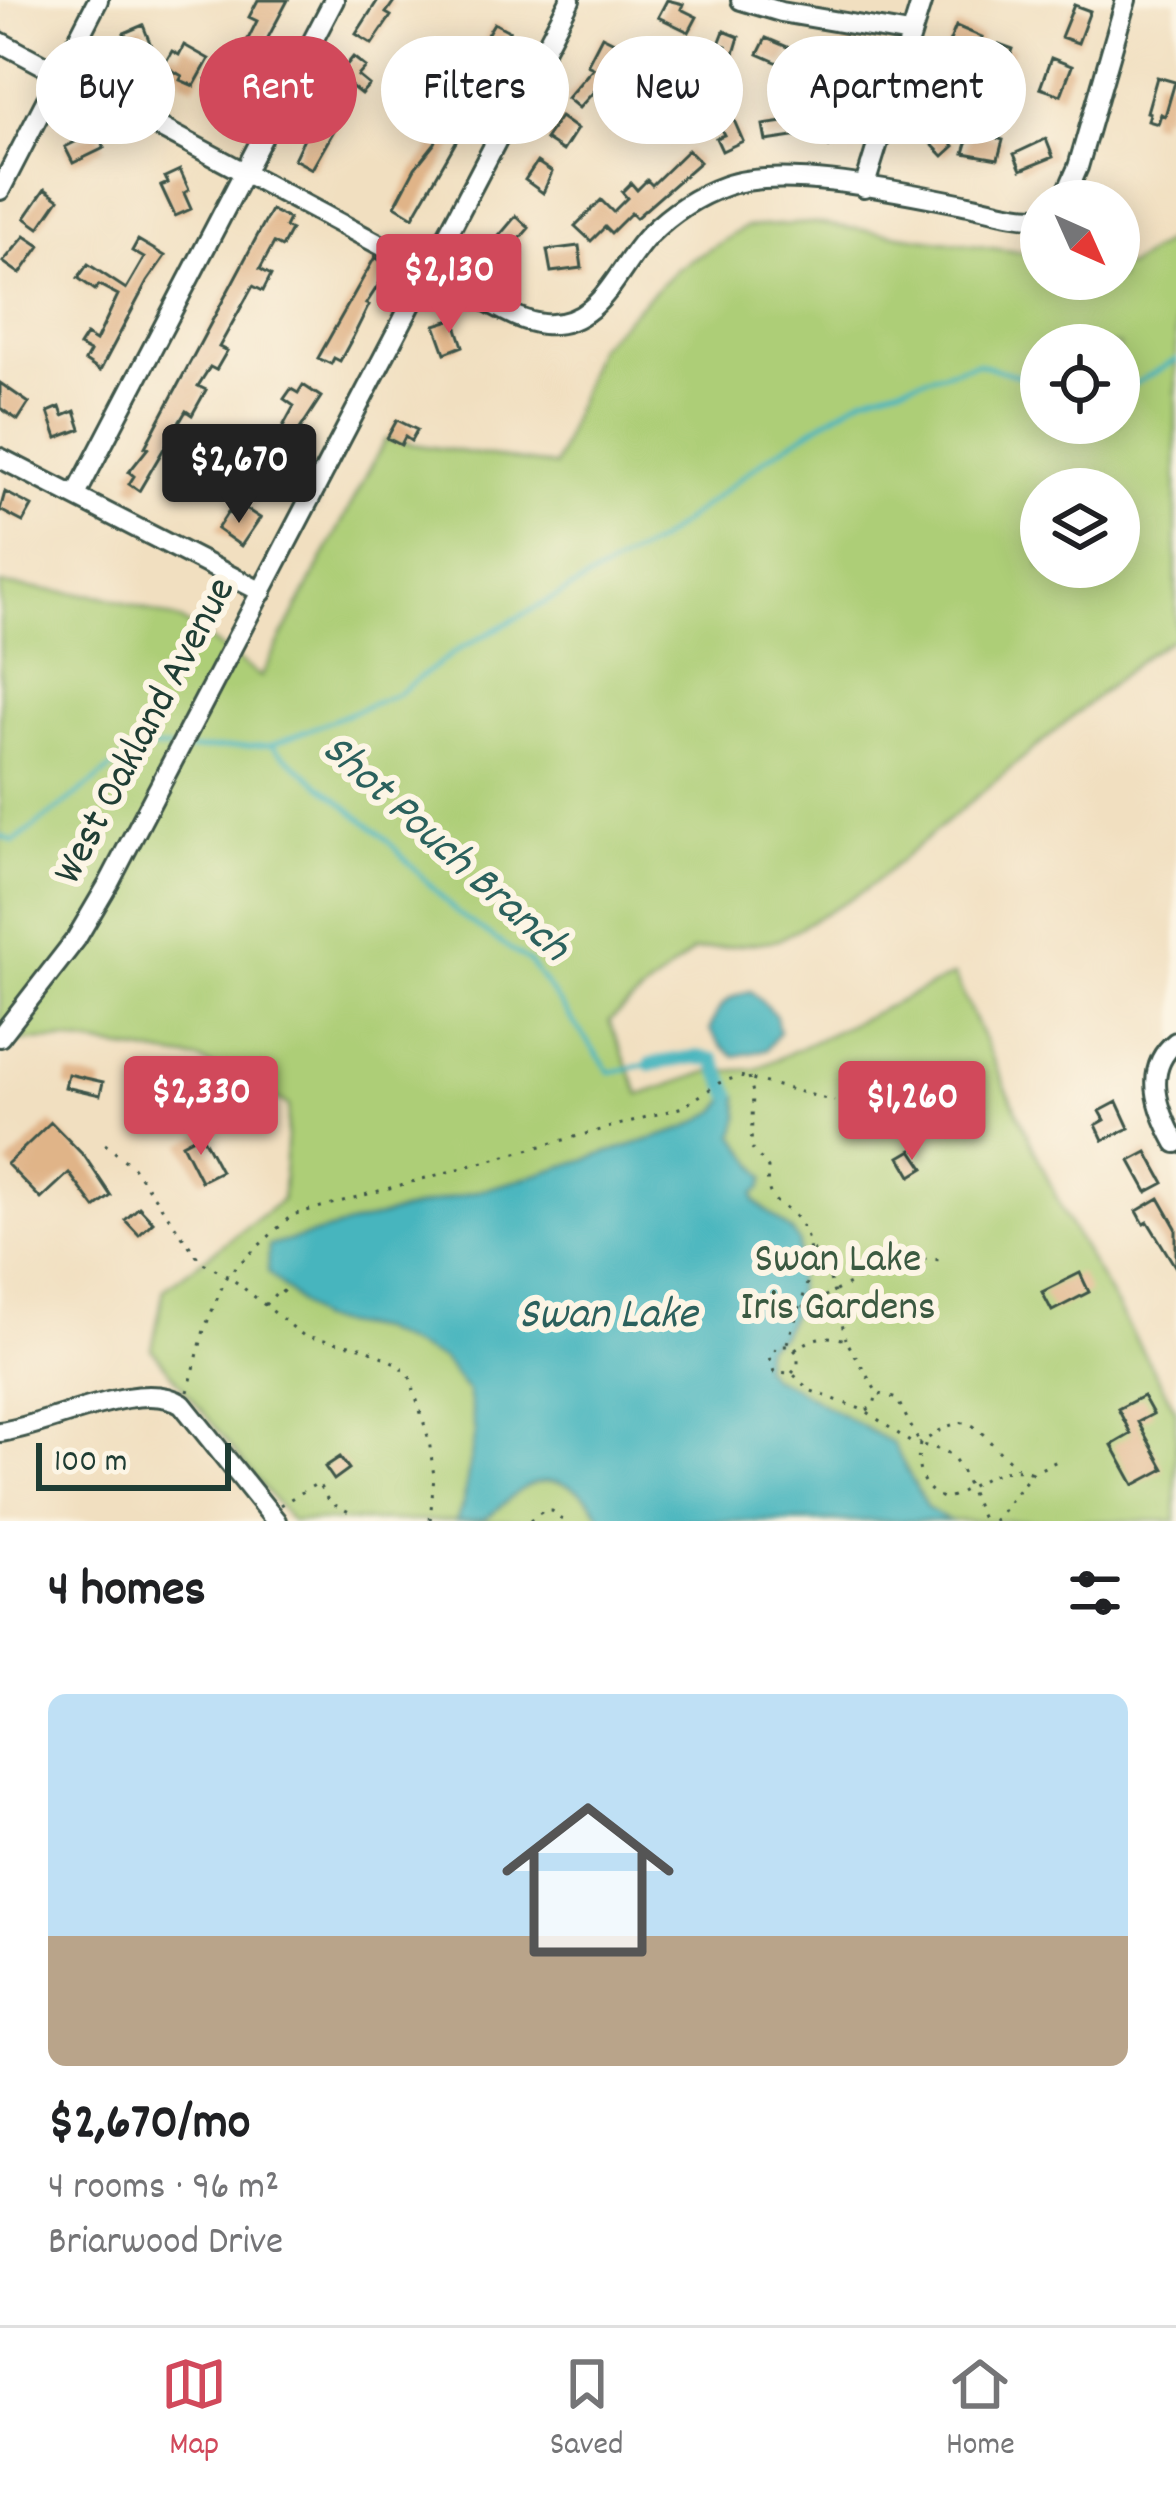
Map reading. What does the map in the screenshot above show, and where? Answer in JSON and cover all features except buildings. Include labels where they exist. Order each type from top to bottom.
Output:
[{"type":"street","points":[[80,36],[98,0]]},
{"type":"street","points":[[76,495],[334,0]]},
{"type":"street","name":"West Oakland Avenue","points":[[0,1037],[94,911],[570,0]]},
{"type":"street","points":[[741,0],[781,13],[910,34]]},
{"type":"street","points":[[864,188],[922,0]]},
{"type":"street","points":[[1072,180],[1126,0]]},
{"type":"street","points":[[0,42],[36,63]]},
{"type":"street","points":[[0,190],[36,120]]},
{"type":"street","points":[[175,136],[533,322],[565,323],[586,314],[602,300],[650,234],[706,193],[747,179],[770,177],[864,188],[1020,214]]},
{"type":"street","points":[[0,458],[262,592]]},
{"type":"street","points":[[1176,1042],[1163,1054],[1155,1083],[1163,1119],[1176,1143]]},
{"type":"street","points":[[0,1432],[143,1394],[178,1401],[273,1517]]},
{"type":"path","points":[[178,1401],[188,1393],[204,1330],[227,1275],[292,1215],[683,1107],[719,1082],[740,1076],[834,1101]]},
{"type":"path","points":[[749,1077],[751,1148],[768,1168],[766,1188],[773,1201],[796,1218],[809,1248],[809,1280],[786,1345]]},
{"type":"path","points":[[105,1144],[133,1167],[201,1262],[227,1275],[304,1336],[365,1348],[397,1364],[410,1377],[429,1440],[434,1476],[430,1521]]},
{"type":"path","points":[[809,1248],[825,1260],[846,1340],[878,1393],[897,1399],[920,1444],[916,1460],[931,1494],[945,1499],[967,1492],[1001,1469],[1017,1467]]},
{"type":"path","points":[[801,1307],[902,1258],[945,1260]]},
{"type":"path","points":[[264,1306],[280,1289],[286,1295]]},
{"type":"path","points":[[795,1350],[815,1337],[846,1340]]},
{"type":"path","points":[[791,1373],[799,1360],[795,1350],[786,1345],[772,1350],[769,1365],[777,1373],[791,1373],[809,1390],[866,1411],[920,1444],[948,1453],[967,1479],[967,1492],[983,1521]]},
{"type":"path","points":[[866,1411],[878,1393]]},
{"type":"path","points":[[920,1444],[961,1420],[973,1422],[1017,1467],[1032,1473]]},
{"type":"path","points":[[994,1521],[1032,1473],[1057,1461]]},
{"type":"path","points":[[273,1517],[318,1483],[328,1502],[355,1515]]},
{"type":"path","points":[[530,1521],[543,1510],[553,1511],[564,1521]]},
{"type":"green space","name":"Swan Lake Iris Gardens","points":[[814,223],[1020,252],[1020,300],[1140,300],[1140,259],[1176,235],[1176,637],[1146,655],[865,890],[778,940],[693,951],[609,1021],[640,1095],[708,1072],[756,1069],[954,975],[1066,1218],[1176,1410],[1176,1521],[291,1521],[152,1349],[164,1289],[282,1200],[289,1106],[200,1060],[64,1040],[0,1041],[0,585],[102,596],[182,621],[261,677],[385,440],[555,466],[597,347],[677,269],[746,227]]},
{"type":"water","points":[[751,991],[776,1016],[779,1032],[766,1050],[735,1056],[710,1030],[724,1003]]},
{"type":"water","name":"Swan Lake","points":[[731,1095],[738,1096],[740,1117],[735,1135],[765,1178],[754,1193],[755,1201],[799,1243],[795,1309],[780,1336],[765,1346],[762,1366],[771,1377],[893,1444],[927,1508],[950,1521],[603,1521],[580,1492],[549,1481],[524,1488],[485,1518],[456,1521],[475,1432],[468,1392],[443,1360],[377,1330],[318,1320],[268,1272],[269,1246],[519,1180],[684,1129],[717,1111]]},
{"type":"waterway","points":[[1140,381],[1176,360]]},
{"type":"waterway","points":[[187,750],[271,745],[397,694],[456,651],[657,542],[768,457],[864,396],[977,363],[1020,376]]},
{"type":"waterway","name":"Shot Pouch Branch","points":[[271,745],[383,836],[457,913],[529,962],[610,1072],[651,1064]]},
{"type":"waterway","points":[[0,836],[14,842],[140,747],[170,749]]},
{"type":"waterway","name":"Shot Pouch Branch","points":[[651,1064],[696,1057],[714,1060],[731,1095]]}]
